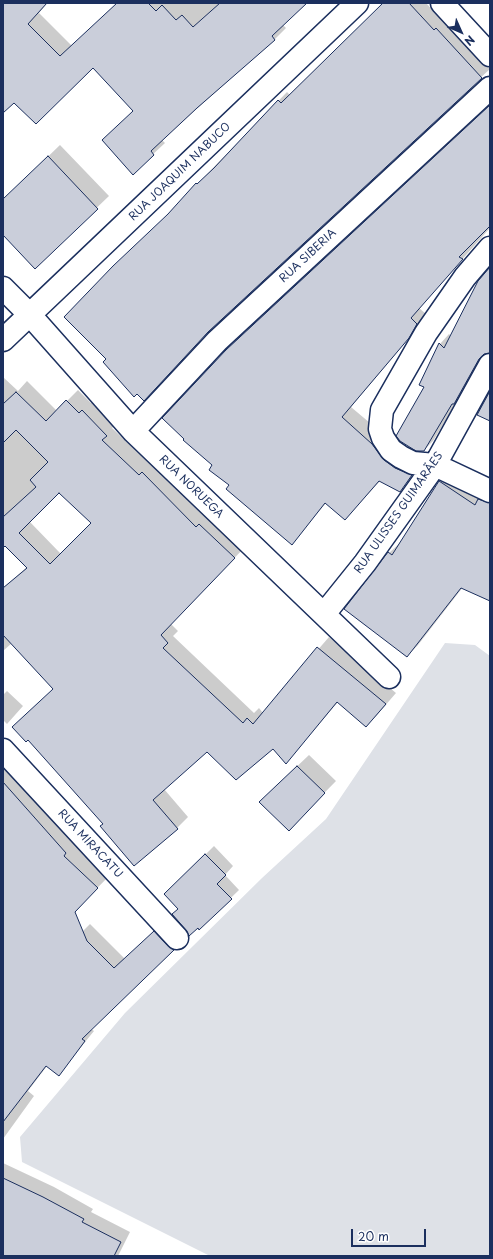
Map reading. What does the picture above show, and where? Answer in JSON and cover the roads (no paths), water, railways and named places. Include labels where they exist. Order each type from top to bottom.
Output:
[{"type":"street","name":"RUA JOAQUIM NABUCO","points":[[3,340],[357,3]]},
{"type":"street","points":[[442,3],[490,55]]},
{"type":"street","name":"RUA SIBERIA","points":[[132,431],[217,341],[490,88]]},
{"type":"street","points":[[490,248],[465,277],[426,333],[382,410],[380,429],[382,438],[391,450],[401,457],[413,463],[434,465],[490,491]]},
{"type":"street","name":"RUA NORUEGA","points":[[3,288],[30,315],[132,431],[389,677]]},
{"type":"street","name":"RUA ULISSES GUIMARÃES","points":[[324,614],[365,563],[434,465],[490,365]]},
{"type":"street","name":"RUA MIRACATU","points":[[3,750],[177,938]]}]
